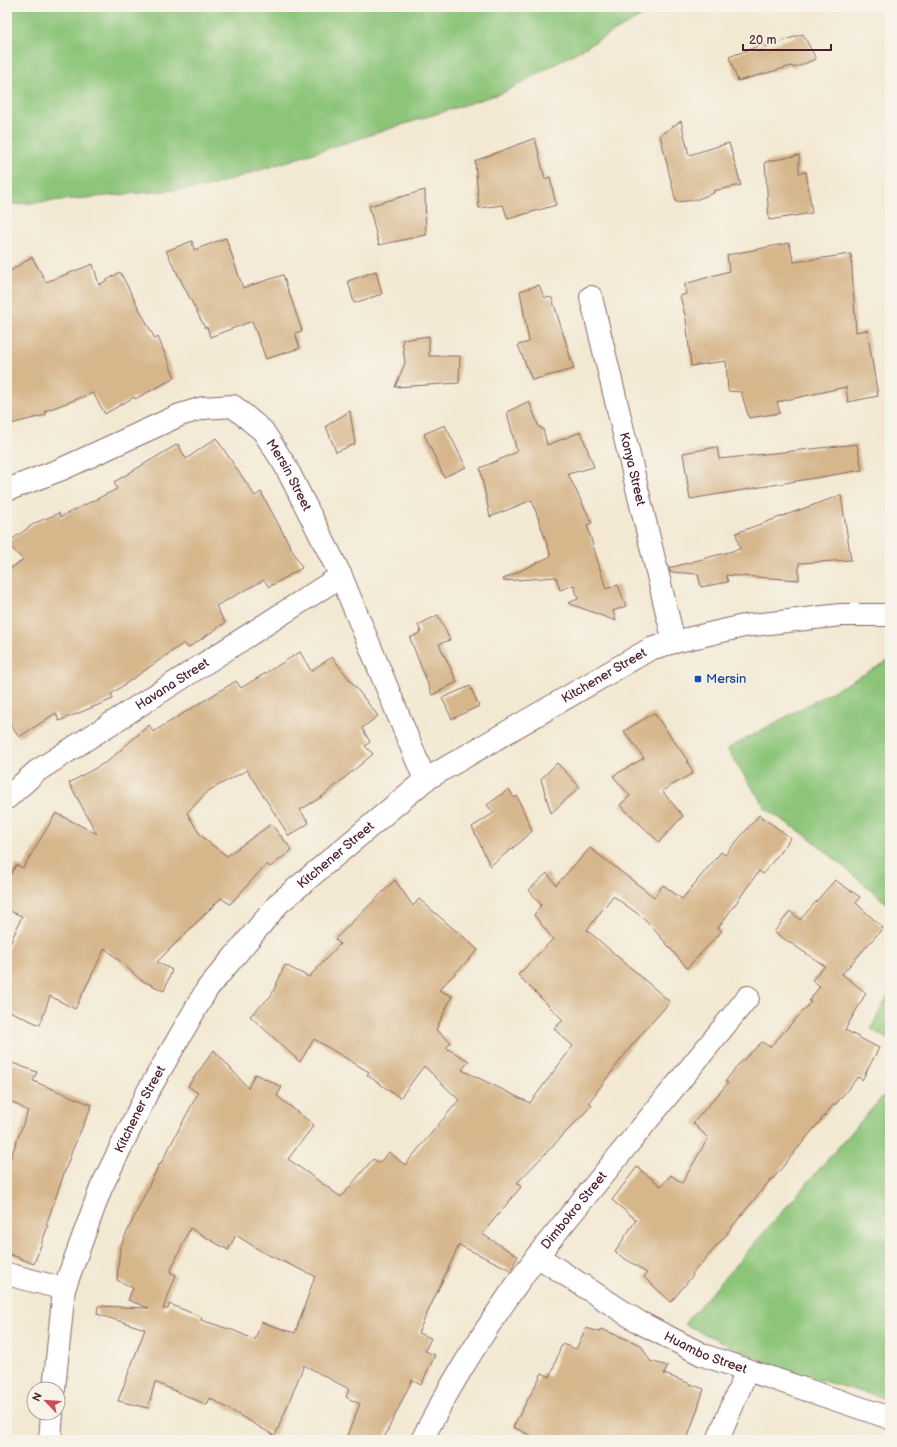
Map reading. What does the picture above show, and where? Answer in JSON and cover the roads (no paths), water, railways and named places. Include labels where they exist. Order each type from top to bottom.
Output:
[{"type":"street","name":"Konya Street","points":[[591,297],[674,642]]},
{"type":"street","name":"Mersin Street","points":[[7,490],[62,469],[180,415],[203,408],[233,406],[263,431],[285,465],[341,576],[425,780]]},
{"type":"street","name":"Havana Street","points":[[7,798],[38,771],[341,576]]},
{"type":"street","name":"Kitchener Street","points":[[55,1381],[64,1289],[104,1182],[147,1093],[207,989],[279,902],[425,780],[650,649],[744,626],[841,615],[890,615]]},
{"type":"street","name":"Dimbokro Street","points":[[422,1440],[474,1348],[537,1256],[748,997]]},
{"type":"street","name":"Huambo Street","points":[[537,1256],[639,1322],[704,1355],[890,1418]]},
{"type":"street","points":[[7,1274],[64,1289]]},
{"type":"street","points":[[718,1440],[747,1370]]},
{"type":"street","points":[[50,1440],[51,1421]]},
{"type":"place","name":"Mersin","points":[[698,679]]}]
